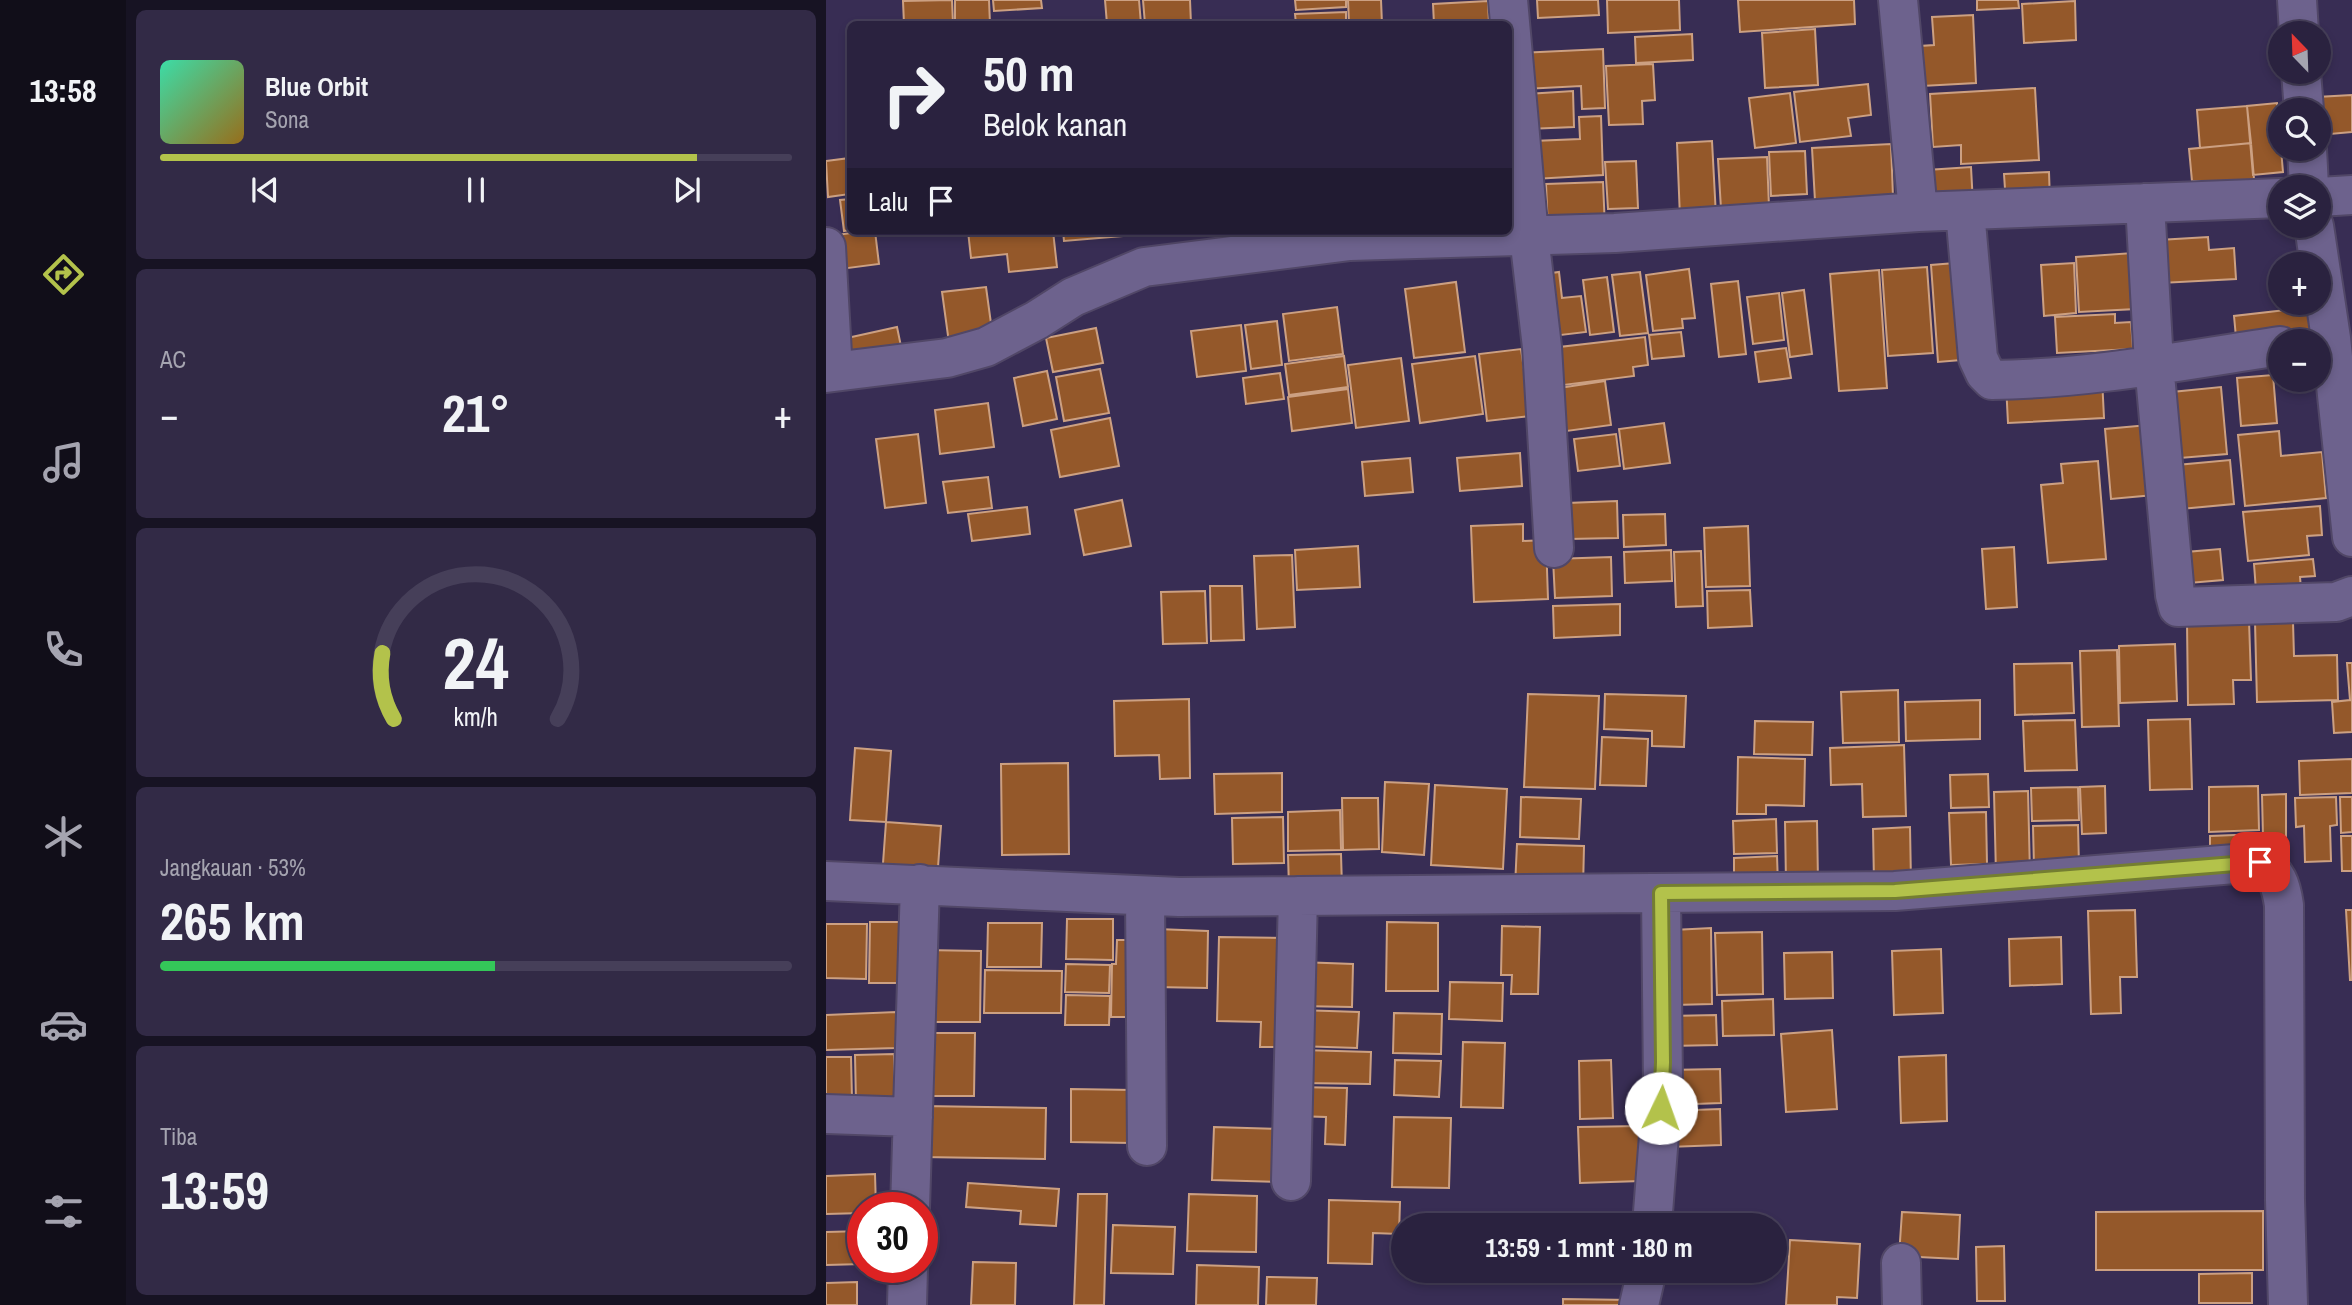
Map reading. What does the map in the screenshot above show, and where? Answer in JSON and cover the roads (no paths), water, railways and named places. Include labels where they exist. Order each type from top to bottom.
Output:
[{"type":"street","points":[[1508,0],[1510,21]]},
{"type":"street","points":[[1898,0],[1918,212]]},
{"type":"street","points":[[2297,0],[2298,21]]},
{"type":"street","points":[[1512,45],[1542,347],[1554,548]]},
{"type":"street","points":[[2331,196],[2352,195]]},
{"type":"street","points":[[826,247],[830,372],[947,358],[986,346],[1037,320],[1073,297],[1144,267],[1350,241],[1615,233],[1918,212],[2268,198]]},
{"type":"street","points":[[2145,203],[2154,364],[2178,607],[2336,602],[2352,596]]},
{"type":"street","points":[[1965,211],[1978,358],[1985,373],[1992,380],[2027,379],[2268,348]]},
{"type":"street","points":[[2315,238],[2320,329]]},
{"type":"street","points":[[2329,392],[2352,537]]},
{"type":"street","points":[[826,881],[1145,896],[1895,891],[2260,862],[2272,870],[2281,886],[2284,905],[2288,1305]]},
{"type":"street","points":[[911,1192],[920,884]]},
{"type":"street","points":[[1653,1213],[1663,1084],[1661,893]]},
{"type":"street","points":[[1145,896],[1147,1146]]},
{"type":"street","points":[[1291,1181],[1298,896]]},
{"type":"street","points":[[826,1114],[913,1117]]},
{"type":"street","points":[[1901,1263],[1902,1305]]},
{"type":"street","points":[[907,1305],[908,1283]]},
{"type":"street","points":[[1639,1305],[1644,1283]]}]
